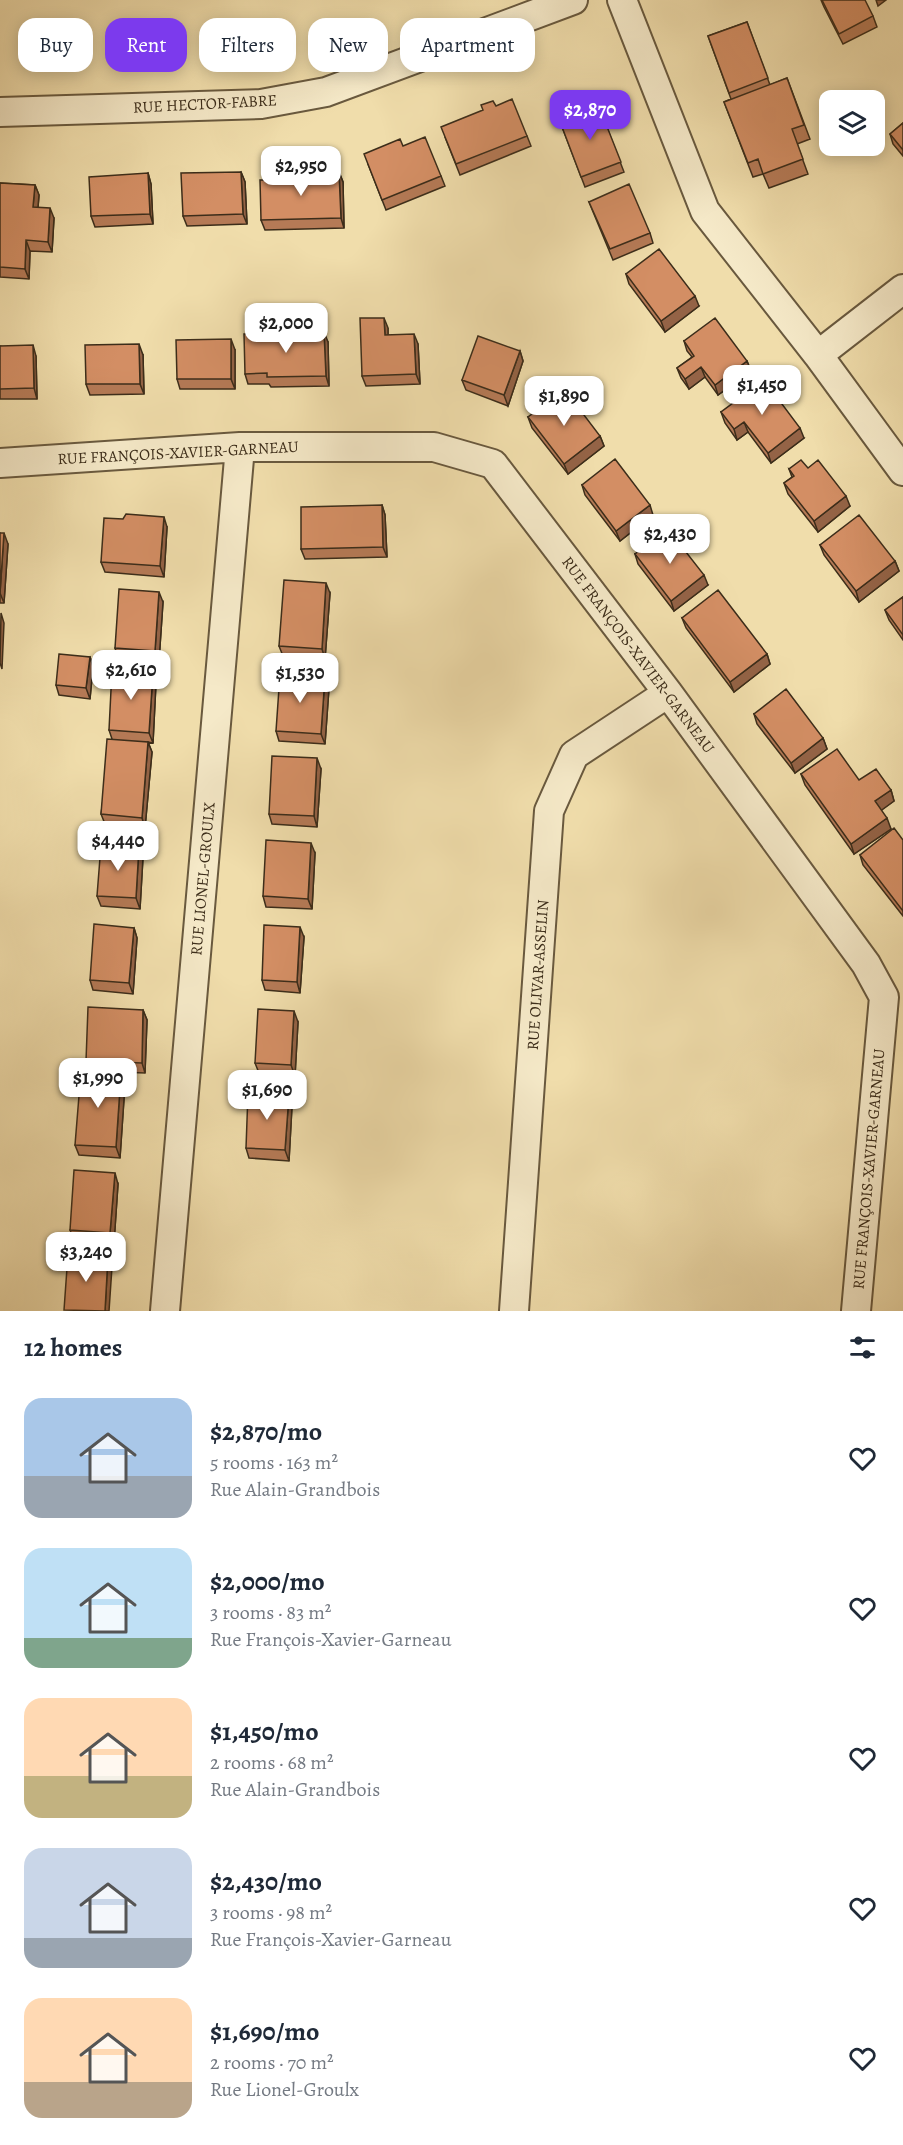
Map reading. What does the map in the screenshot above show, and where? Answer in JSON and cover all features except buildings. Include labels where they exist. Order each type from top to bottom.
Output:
[{"type":"street","name":"RUE HECTOR-FABRE","points":[[0,112],[261,104],[326,92],[573,0]]},
{"type":"street","points":[[622,0],[705,211],[818,355],[903,471]]},
{"type":"street","points":[[818,355],[903,289]]},
{"type":"street","name":"RUE FRANÇOIS-XAVIER-GARNEAU","points":[[0,463],[240,447],[434,447],[493,464],[668,693],[866,964],[884,997],[856,1311]]},
{"type":"street","name":"RUE LIONEL-GROULX","points":[[165,1311],[240,447]]},
{"type":"street","name":"RUE OLIVAR-ASSELIN","points":[[514,1311],[549,811],[574,755],[668,693]]}]
